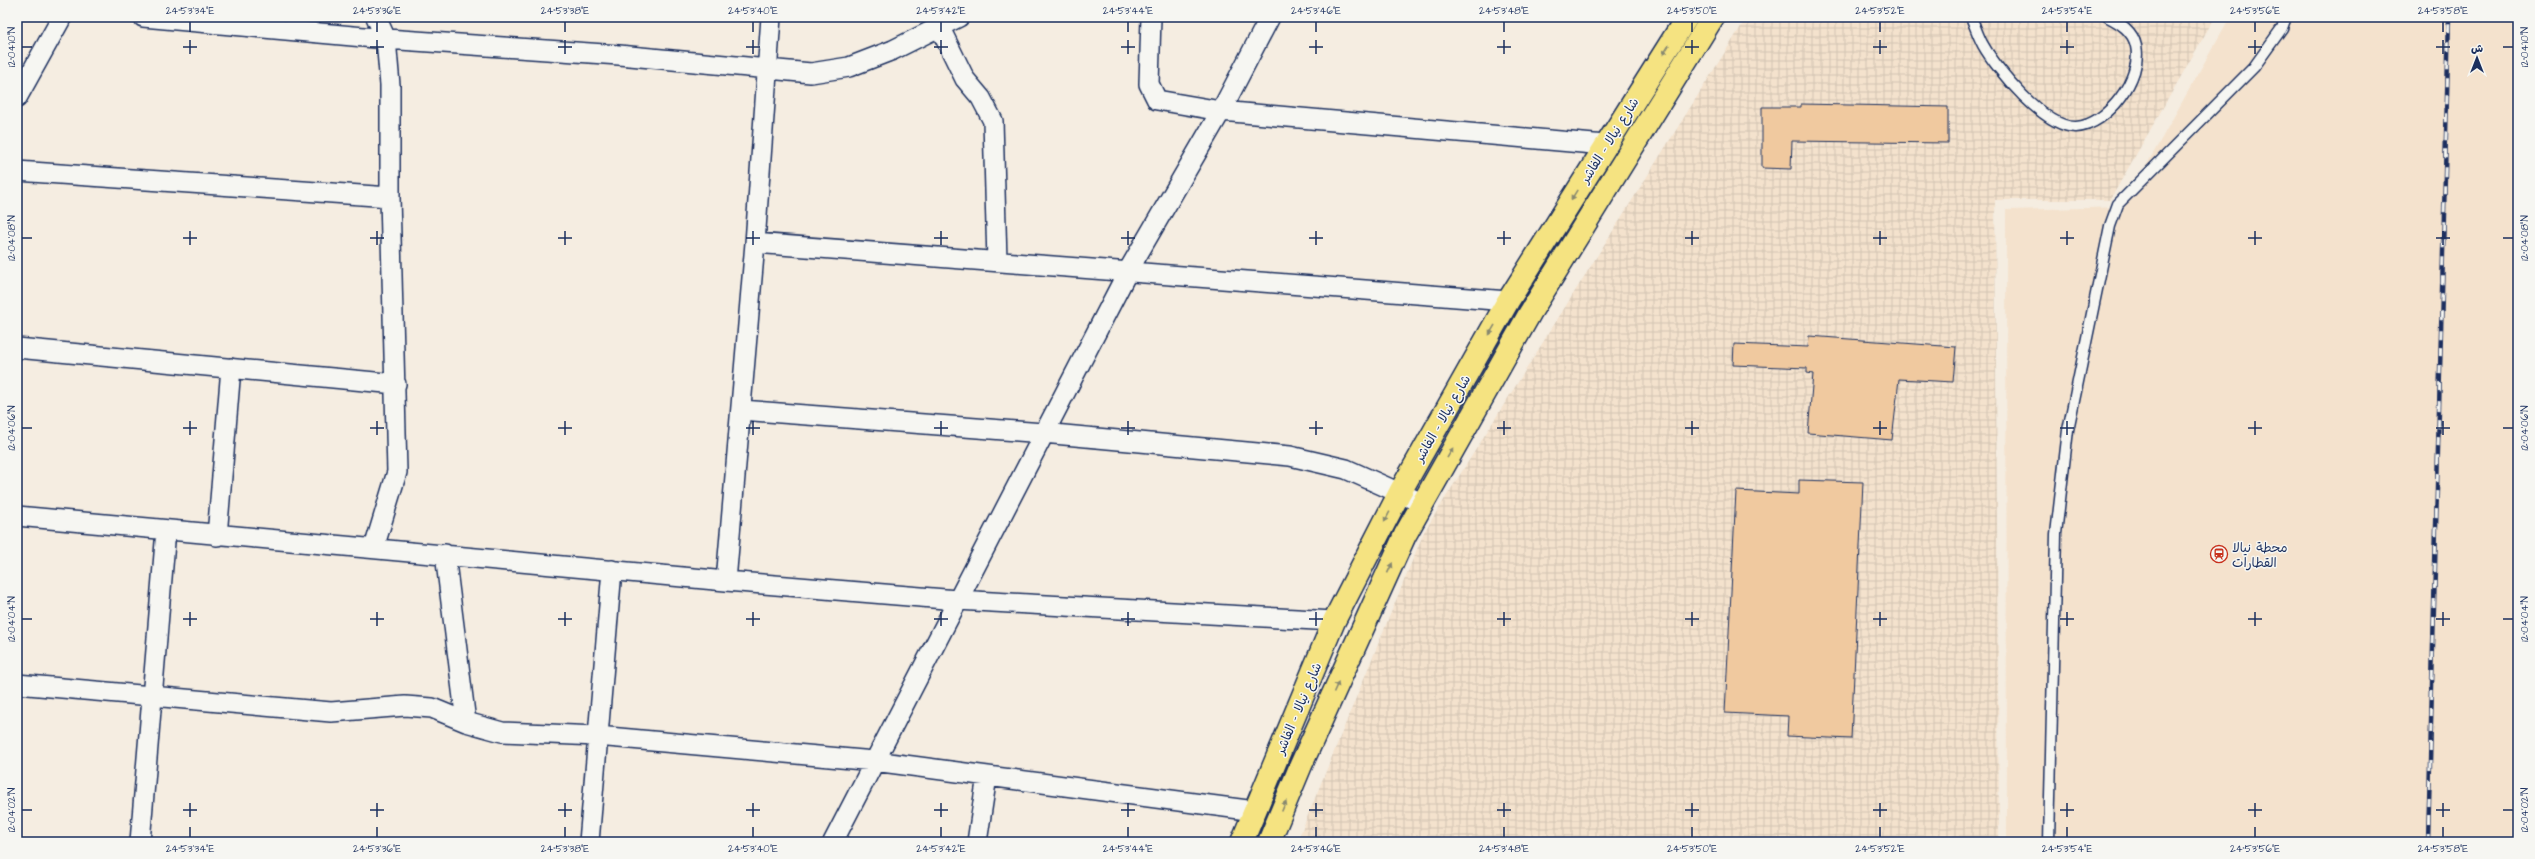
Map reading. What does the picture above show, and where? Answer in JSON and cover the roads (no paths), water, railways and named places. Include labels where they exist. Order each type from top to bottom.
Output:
[{"type":"highway","name":"شارع نيالا - الفاشر","points":[[1242,842],[1334,622],[1400,492],[1508,301],[1687,17]]},
{"type":"highway","name":"شارع نيالا - الفاشر","points":[[1269,842],[1361,630],[1422,503],[1530,313],[1713,17]]},
{"type":"street","points":[[17,98],[62,17]]},
{"type":"street","points":[[143,17],[386,39],[619,55],[811,73],[849,67],[893,50],[940,28],[959,17]]},
{"type":"street","points":[[374,548],[396,472],[396,384],[390,197],[390,85],[386,39],[376,17]]},
{"type":"street","points":[[726,581],[756,243],[771,17]]},
{"type":"street","points":[[1151,17],[1149,84],[1157,100],[1220,111],[1606,145]]},
{"type":"street","points":[[833,842],[1128,271],[1220,111],[1270,17]]},
{"type":"street","points":[[940,28],[965,79],[981,98],[993,121],[997,261]]},
{"type":"street","points":[[17,171],[390,197]]},
{"type":"street","points":[[756,243],[1508,301]]},
{"type":"street","points":[[17,348],[396,384]]},
{"type":"street","points":[[217,536],[231,368]]},
{"type":"street","points":[[741,410],[1043,433],[1290,456],[1346,469],[1422,503]]},
{"type":"street","points":[[17,516],[217,536],[444,554],[726,581],[957,600],[1334,622]]},
{"type":"street","points":[[140,842],[166,530]]},
{"type":"street","points":[[444,554],[466,722]]},
{"type":"street","points":[[589,842],[612,570]]},
{"type":"street","points":[[17,684],[331,712],[405,706],[432,708],[466,722],[502,732],[597,736],[874,761],[1255,811]]},
{"type":"street","points":[[977,842],[987,776]]},
{"type":"lane","points":[[1971,17],[1983,45],[2025,97],[2044,115],[2060,124],[2076,127],[2096,120],[2115,107],[2127,88],[2135,64],[2136,46],[2124,25],[2108,17]]},
{"type":"lane","points":[[2049,842],[2056,534],[2068,430],[2110,226],[2118,204],[2254,67],[2282,28],[2286,17]]},
{"type":"railway","points":[[2428,842],[2449,17]]},
{"type":"place","name":"محطة نيالا القطارات","points":[[2219,554]]}]
